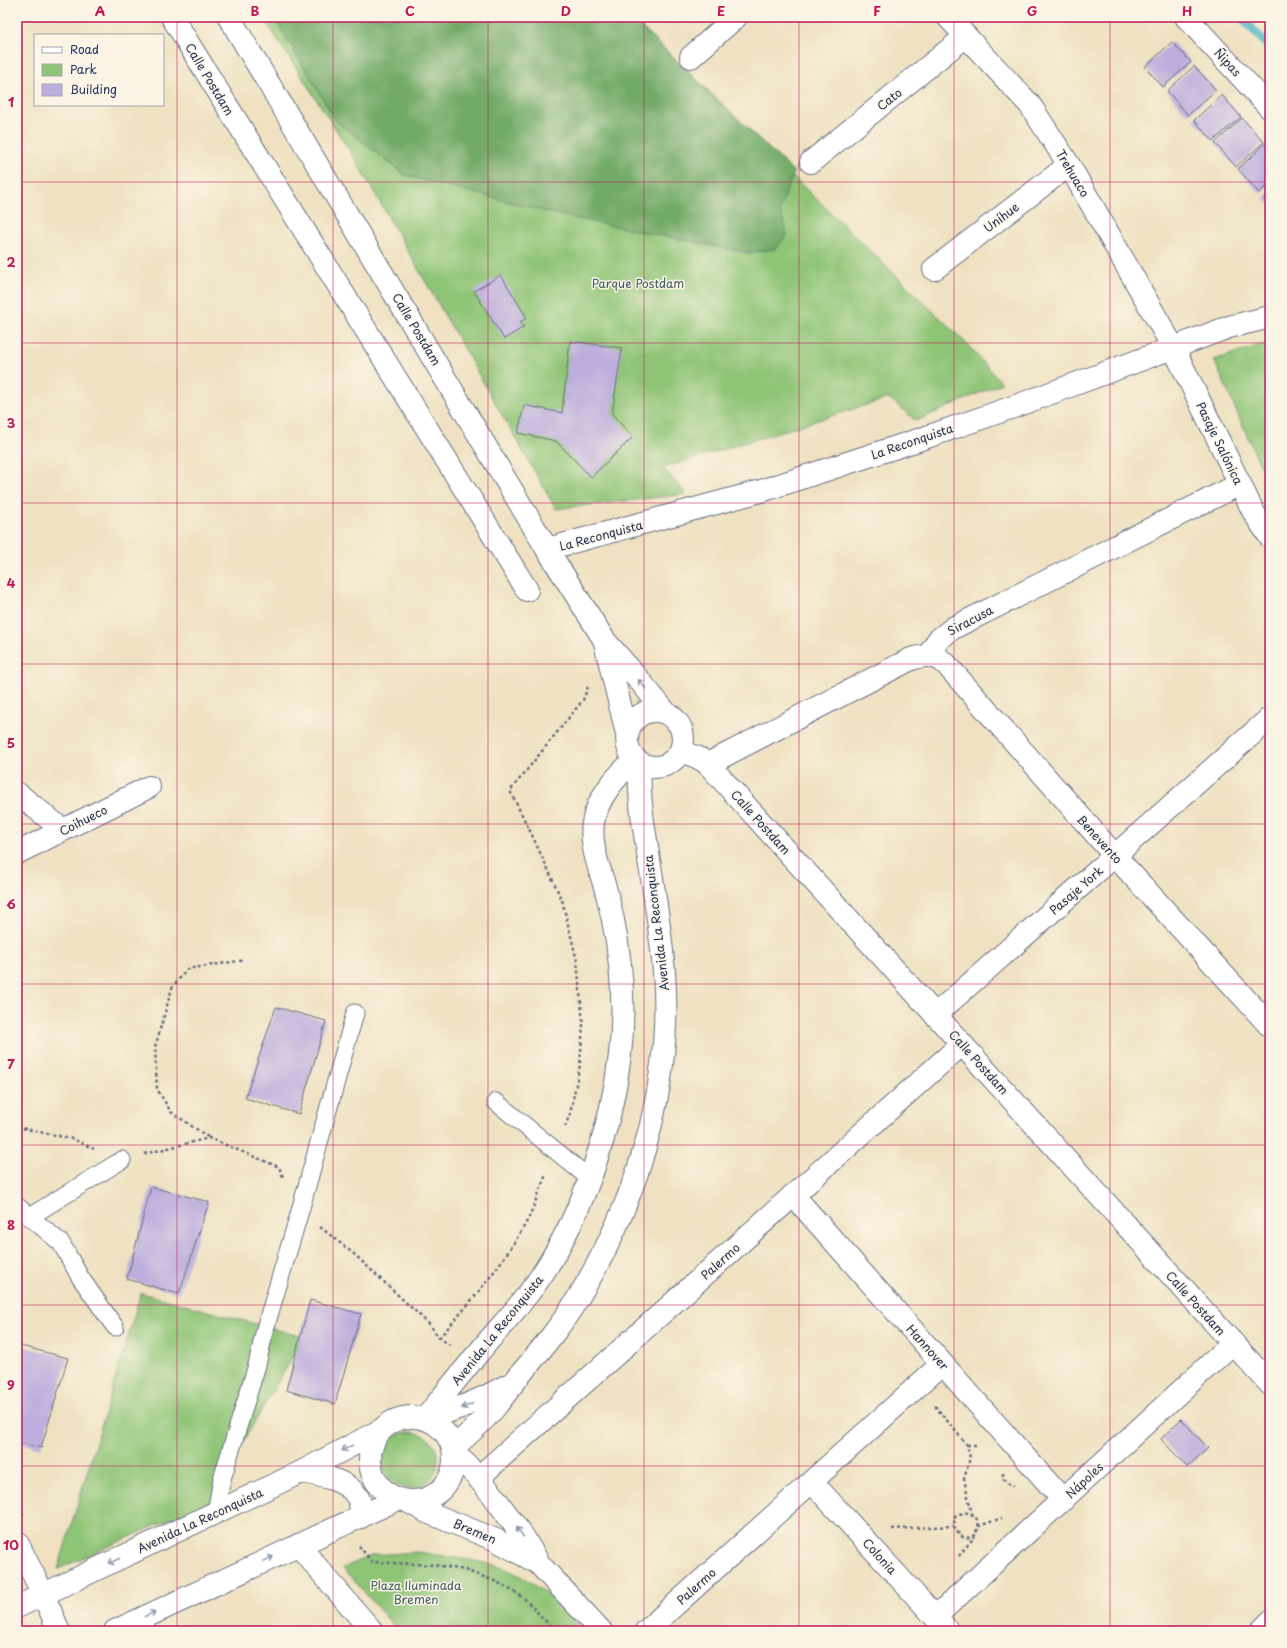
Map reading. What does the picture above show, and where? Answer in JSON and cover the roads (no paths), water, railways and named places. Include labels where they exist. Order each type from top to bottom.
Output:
[{"type":"street","name":"Calle Postdam","points":[[172,17],[527,590]]},
{"type":"street","name":"Calle Postdam","points":[[229,17],[604,642],[636,676],[667,714]]},
{"type":"street","points":[[691,57],[736,17]]},
{"type":"street","name":"Trehuaco","points":[[948,17],[1030,105],[1069,165],[1173,347]]},
{"type":"street","name":"Ñipas","points":[[1186,17],[1270,108]]},
{"type":"street","name":"Cato","points":[[812,162],[966,36]]},
{"type":"street","name":"Uníhue","points":[[934,269],[1069,165]]},
{"type":"street","name":"La Reconquista","points":[[548,549],[761,491],[994,413],[1229,327],[1270,317]]},
{"type":"street","name":"Pasaje Salónica","points":[[1173,347],[1254,513],[1270,536]]},
{"type":"street","name":"Siracusa","points":[[929,655],[938,640],[953,628],[1240,484]]},
{"type":"street","name":"Calle Postdam","points":[[604,642],[627,734]]},
{"type":"street","points":[[708,764],[911,659],[929,655]]},
{"type":"street","name":"Benevento","points":[[929,655],[935,656],[945,663],[1115,856],[1268,1020]]},
{"type":"street","points":[[653,711],[667,714],[681,727],[683,740],[680,752],[672,762],[660,767],[653,767],[638,761],[628,747],[627,734],[634,721],[646,713],[653,711]]},
{"type":"street","name":"Pasaje York","points":[[935,1015],[1270,718]]},
{"type":"street","name":"Calle Postdam","points":[[680,752],[689,753],[701,758],[708,764],[1270,1384]]},
{"type":"street","name":"Avenida La Reconquista","points":[[425,1419],[473,1358],[521,1303],[543,1274],[561,1243],[576,1211],[603,1138],[613,1097],[620,1055],[622,1012],[618,950],[606,892],[594,849],[592,833],[597,810],[612,784],[638,761]]},
{"type":"street","name":"Avenida La Reconquista","points":[[454,1451],[496,1407],[514,1382],[548,1342],[578,1299],[600,1260],[619,1220],[634,1181],[646,1142],[664,1054],[665,1015],[664,973],[641,804],[638,761]]},
{"type":"street","name":"Coihueco","points":[[17,853],[148,787]]},
{"type":"street","points":[[17,793],[63,830]]},
{"type":"street","name":"Palermo","points":[[478,1478],[962,1044]]},
{"type":"street","name":"Hannover","points":[[794,1195],[1063,1500]]},
{"type":"street","name":"Nápoles","points":[[941,1624],[1063,1500],[1233,1343]]},
{"type":"street","name":"Palermo","points":[[646,1631],[942,1364]]},
{"type":"street","name":"Avenida La Reconquista","points":[[425,1419],[462,1408],[514,1382]]},
{"type":"street","points":[[406,1417],[425,1419],[435,1423],[449,1438],[454,1451],[455,1463],[453,1472],[443,1489],[426,1500],[402,1500],[389,1495],[374,1479],[370,1459],[371,1448],[375,1438],[381,1430],[389,1424],[406,1417]]},
{"type":"street","name":"Avenida La Reconquista","points":[[17,1606],[301,1472],[381,1430]]},
{"type":"street","name":"Bremen","points":[[454,1451],[478,1478],[520,1532],[540,1565],[601,1631]]},
{"type":"street","points":[[301,1472],[331,1478],[344,1484],[352,1490],[358,1496],[361,1517]]},
{"type":"street","name":"Colonia","points":[[812,1482],[941,1624]]},
{"type":"street","points":[[115,1631],[298,1545],[402,1500]]},
{"type":"street","name":"Bremen","points":[[402,1500],[427,1512],[496,1540],[540,1565]]},
{"type":"street","points":[[17,1542],[43,1594],[59,1631]]},
{"type":"street","points":[[298,1545],[372,1631]]},
{"type":"street","points":[[1261,1631],[1270,1622]]},
{"type":"lane","points":[[216,1512],[222,1479],[257,1365],[265,1329],[300,1211],[355,1013]]},
{"type":"lane","points":[[496,1102],[589,1178]]},
{"type":"lane","points":[[115,1327],[80,1277],[61,1243],[23,1212],[122,1160]]},
{"type":"waterway","points":[[1241,17],[1270,48]]},
{"type":"park label","name":"Parque Postdam","points":[[638,283]]},
{"type":"park label","name":"Plaza Iluminada Bremen","points":[[416,1592]]}]
